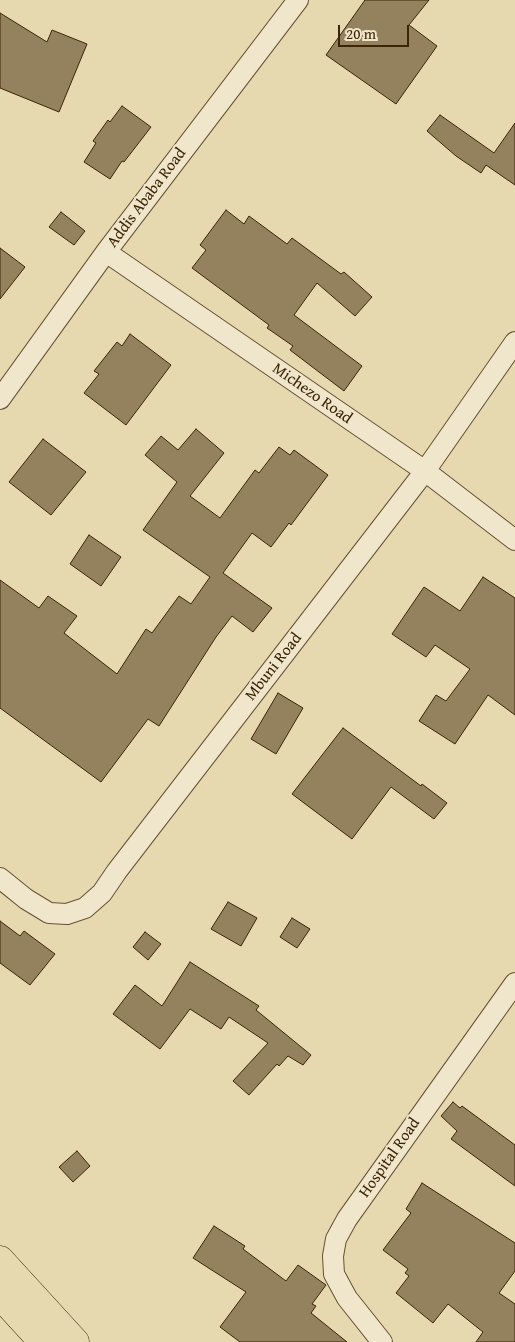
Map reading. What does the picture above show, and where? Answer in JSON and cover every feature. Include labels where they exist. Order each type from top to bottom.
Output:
[{"type":"highway","points":[[0,1260],[74,1342]]},
{"type":"highway","points":[[0,1295],[43,1342]]},
{"type":"street","name":"Addis Ababa Road","points":[[0,399],[106,252],[298,0]]},
{"type":"street","name":"Michezo Road","points":[[106,252],[425,471],[515,540]]},
{"type":"street","name":"Mbuni Road","points":[[0,878],[26,899],[49,913],[67,914],[85,908],[102,893],[425,471],[515,342]]},
{"type":"street","name":"Hospital Road","points":[[382,1342],[347,1298],[334,1274],[333,1256],[336,1240],[347,1218],[515,982]]},
{"type":"building","points":[[365,0],[429,0],[409,25],[437,46],[396,104],[326,55]]},
{"type":"building","points":[[0,13],[47,42],[52,30],[87,44],[59,112],[0,88]]},
{"type":"building","points":[[122,106],[151,127],[124,162],[122,161],[110,179],[84,162],[96,143],[93,141],[108,120],[110,122]]},
{"type":"building","points":[[440,115],[494,153],[515,123],[515,185],[486,165],[481,173],[456,156],[427,131]]},
{"type":"building","points":[[226,210],[244,224],[249,216],[287,244],[292,238],[341,274],[344,272],[372,297],[355,316],[317,283],[294,315],[362,366],[344,391],[290,350],[293,346],[267,328],[269,325],[192,268],[206,250],[200,245]]},
{"type":"building","points":[[61,212],[85,231],[74,245],[49,227]]},
{"type":"building","points":[[0,248],[25,267],[0,299]]},
{"type":"building","points":[[130,334],[171,365],[126,425],[84,393],[99,374],[94,371],[117,342],[122,346]]},
{"type":"building","points":[[196,429],[224,453],[190,496],[220,518],[255,470],[259,473],[279,447],[290,455],[294,450],[328,475],[291,525],[289,523],[271,547],[252,533],[223,573],[272,608],[253,632],[232,616],[216,637],[159,726],[148,719],[101,782],[0,708],[0,580],[39,608],[48,596],[77,616],[64,633],[117,674],[146,629],[152,633],[179,596],[191,604],[210,577],[143,530],[177,482],[145,455],[161,436],[178,450]]},
{"type":"building","points":[[43,439],[86,472],[51,515],[9,482]]},
{"type":"building","points":[[89,535],[121,557],[101,586],[70,564]]},
{"type":"building","points":[[483,577],[515,598],[515,715],[488,695],[455,744],[419,721],[436,695],[446,701],[470,669],[435,645],[426,657],[392,634],[424,587],[460,611]]},
{"type":"building","points":[[278,693],[303,708],[276,754],[251,739]]},
{"type":"building","points":[[343,728],[447,803],[434,819],[391,787],[352,839],[292,794]]},
{"type":"building","points":[[228,902],[257,918],[241,946],[211,929]]},
{"type":"building","points":[[292,918],[310,929],[297,948],[280,937]]},
{"type":"building","points":[[0,921],[20,936],[24,931],[55,954],[30,985],[0,963]]},
{"type":"building","points":[[145,932],[161,944],[148,960],[133,947]]},
{"type":"building","points":[[190,962],[259,1006],[256,1010],[311,1055],[303,1065],[288,1056],[279,1066],[277,1064],[249,1095],[233,1081],[268,1043],[229,1017],[221,1029],[190,1009],[160,1049],[113,1014],[135,985],[162,1006]]},
{"type":"building","points":[[453,1102],[460,1108],[462,1106],[515,1145],[515,1186],[451,1139],[457,1131],[441,1116]]},
{"type":"building","points":[[77,1151],[90,1166],[73,1182],[59,1167]]},
{"type":"building","points":[[422,1183],[515,1243],[515,1271],[499,1293],[515,1304],[515,1342],[476,1342],[483,1332],[448,1304],[433,1323],[396,1293],[409,1276],[405,1273],[408,1269],[383,1250],[411,1213],[406,1209]]},
{"type":"building","points":[[214,1226],[245,1246],[243,1249],[286,1281],[298,1265],[326,1285],[312,1304],[316,1306],[311,1313],[347,1342],[240,1342],[220,1327],[246,1292],[193,1258]]}]
